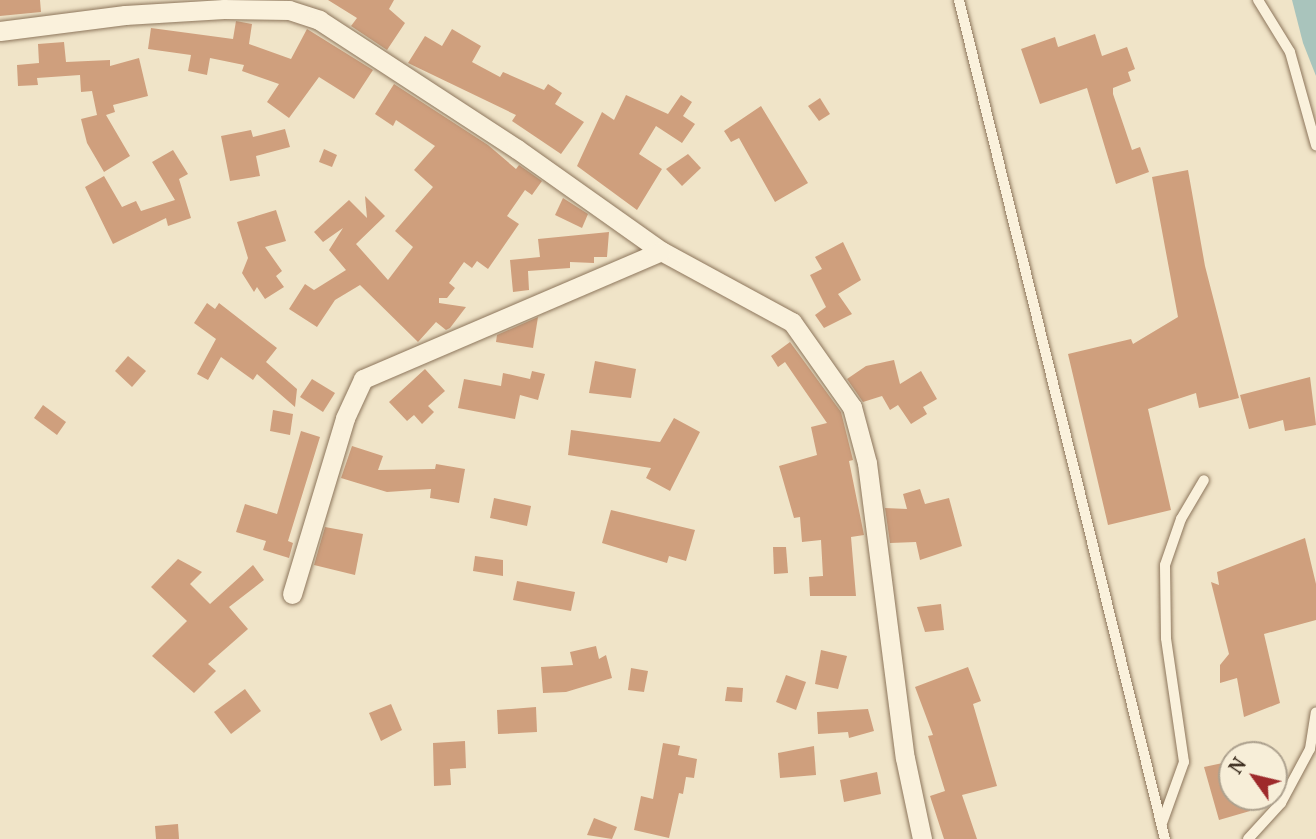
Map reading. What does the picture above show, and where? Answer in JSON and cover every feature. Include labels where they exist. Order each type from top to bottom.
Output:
[{"type":"street","points":[[0,31],[125,15],[224,9],[289,10],[309,17],[517,149],[661,251],[792,322],[852,407],[867,463],[905,758],[922,839]]},
{"type":"street","points":[[292,594],[345,418],[363,379],[661,251]]},
{"type":"lane","points":[[959,0],[1165,839]]},
{"type":"lane","points":[[1258,0],[1290,52],[1316,145]]},
{"type":"lane","points":[[1162,823],[1184,762],[1166,638],[1165,565],[1181,519],[1204,480]]},
{"type":"lane","points":[[1248,839],[1281,803],[1310,750],[1316,712]]},
{"type":"water","points":[[1292,0],[1316,0],[1316,76],[1303,43]]},
{"type":"building","points":[[0,0],[40,0],[41,12],[0,16]]},
{"type":"building","points":[[328,0],[394,0],[389,9],[405,23],[387,50],[351,26],[357,18]]},
{"type":"building","points":[[236,21],[252,24],[249,44],[291,59],[307,29],[373,70],[354,99],[319,77],[289,118],[267,102],[279,84],[242,71],[244,65],[210,58],[207,75],[188,71],[191,55],[148,49],[151,28],[233,39]]},
{"type":"building","points":[[452,29],[481,46],[472,62],[500,77],[503,72],[544,90],[548,84],[562,93],[555,104],[584,122],[561,154],[512,121],[516,115],[408,63],[425,36],[442,46]]},
{"type":"building","points":[[1095,34],[1102,56],[1127,47],[1135,69],[1128,72],[1131,81],[1113,88],[1113,94],[1132,150],[1140,147],[1149,172],[1116,184],[1087,88],[1040,104],[1021,49],[1055,37],[1058,47]]},
{"type":"building","points":[[64,42],[66,62],[110,60],[110,66],[139,58],[148,96],[113,105],[115,112],[106,115],[130,156],[104,172],[87,143],[81,119],[97,115],[92,91],[81,92],[80,75],[37,78],[38,85],[18,86],[17,65],[39,63],[38,44]]},
{"type":"building","points":[[394,84],[488,145],[516,169],[519,165],[542,181],[532,195],[525,190],[507,216],[519,224],[488,269],[477,261],[472,268],[464,262],[449,283],[455,288],[447,298],[439,298],[439,303],[466,307],[450,328],[446,330],[436,322],[418,342],[360,285],[335,300],[317,327],[289,309],[305,284],[314,290],[346,270],[329,250],[343,228],[323,242],[314,232],[349,200],[367,218],[365,196],[385,216],[356,244],[388,280],[413,247],[395,231],[433,187],[414,170],[435,146],[396,120],[393,126],[375,114]]},
{"type":"building","points":[[626,95],[668,114],[681,95],[692,102],[683,116],[695,124],[682,143],[656,126],[639,154],[662,169],[637,210],[577,166],[602,112],[614,120]]},
{"type":"building","points":[[820,98],[830,114],[819,121],[808,106]]},
{"type":"building","points":[[761,106],[808,183],[775,202],[739,138],[731,142],[724,131]]},
{"type":"building","points":[[285,129],[290,147],[256,156],[260,176],[230,181],[221,136],[251,130],[253,137]]},
{"type":"building","points":[[324,149],[337,155],[332,167],[319,162]]},
{"type":"building","points":[[173,150],[188,174],[179,179],[191,218],[168,226],[166,218],[113,244],[85,187],[104,176],[122,207],[136,201],[141,211],[175,200],[152,162]]},
{"type":"building","points":[[688,154],[701,168],[682,186],[666,169]]},
{"type":"building","points":[[1188,170],[1205,266],[1239,398],[1199,408],[1196,393],[1148,409],[1171,510],[1108,525],[1068,354],[1131,339],[1133,344],[1178,317],[1152,177]]},
{"type":"building","points":[[563,198],[588,214],[582,228],[555,215]]},
{"type":"building","points":[[276,210],[286,241],[265,247],[282,271],[276,276],[284,287],[265,299],[257,287],[254,292],[242,273],[248,258],[237,222]]},
{"type":"building","points":[[609,232],[607,257],[594,257],[594,263],[570,262],[570,268],[528,271],[529,290],[513,292],[510,260],[540,257],[538,239]]},
{"type":"building","points":[[843,242],[861,280],[838,294],[852,314],[824,328],[815,315],[826,307],[810,275],[822,269],[815,257]]},
{"type":"building","points":[[207,303],[215,309],[219,303],[277,348],[266,362],[297,389],[295,407],[257,374],[253,380],[221,357],[208,380],[197,374],[216,339],[194,323]]},
{"type":"building","points":[[538,317],[533,348],[496,342],[497,335]]},
{"type":"building","points":[[790,342],[841,412],[853,460],[849,461],[864,535],[851,537],[856,596],[810,596],[809,577],[823,576],[821,540],[802,542],[800,517],[794,518],[779,466],[817,455],[811,427],[827,423],[785,362],[778,367],[771,356]]},
{"type":"building","points":[[128,356],[146,371],[132,387],[115,371]]},
{"type":"building","points":[[894,360],[900,384],[921,371],[937,399],[923,407],[927,414],[911,424],[898,405],[890,410],[882,396],[863,402],[847,379],[866,366]]},
{"type":"building","points":[[595,361],[636,369],[631,398],[589,393]]},
{"type":"building","points":[[425,369],[445,391],[428,406],[434,412],[422,424],[414,415],[407,421],[389,402]]},
{"type":"building","points":[[532,371],[545,374],[538,400],[520,395],[515,419],[458,408],[464,379],[501,386],[503,373],[530,379]]},
{"type":"building","points":[[1310,377],[1316,425],[1285,431],[1283,420],[1249,429],[1240,395]]},
{"type":"building","points":[[312,379],[335,393],[323,412],[300,397]]},
{"type":"building","points":[[43,405],[66,422],[57,435],[34,418]]},
{"type":"building","points":[[273,410],[293,414],[290,435],[270,431]]},
{"type":"building","points":[[674,418],[700,432],[670,491],[646,478],[651,468],[568,455],[571,430],[660,442]]},
{"type":"building","points":[[301,431],[320,437],[288,541],[293,543],[289,558],[263,550],[266,541],[236,532],[245,504],[277,514]]},
{"type":"building","points":[[352,446],[383,456],[378,470],[435,469],[436,464],[465,469],[459,503],[430,498],[431,489],[387,492],[341,478]]},
{"type":"building","points":[[920,489],[925,504],[949,498],[962,546],[920,560],[916,542],[890,543],[885,508],[907,509],[903,494]]},
{"type":"building","points":[[494,498],[531,506],[527,526],[490,518]]},
{"type":"building","points":[[611,510],[695,530],[686,561],[669,556],[667,563],[602,543]]},
{"type":"building","points":[[325,527],[363,534],[355,575],[314,565]]},
{"type":"building","points":[[1305,538],[1316,584],[1316,620],[1264,634],[1280,703],[1244,717],[1237,678],[1220,683],[1220,665],[1229,654],[1211,582],[1219,585],[1217,572]]},
{"type":"building","points":[[773,547],[786,547],[788,573],[774,574]]},
{"type":"building","points":[[475,556],[503,560],[503,576],[473,571]]},
{"type":"building","points":[[178,559],[202,572],[190,584],[210,604],[253,565],[264,580],[229,607],[248,629],[208,664],[216,671],[194,693],[152,656],[187,621],[151,587]]},
{"type":"building","points":[[517,581],[575,592],[571,611],[513,600]]},
{"type":"building","points":[[941,604],[944,630],[925,632],[917,607]]},
{"type":"building","points":[[596,646],[599,659],[606,655],[612,678],[566,692],[543,693],[541,667],[573,665],[570,652]]},
{"type":"building","points":[[821,650],[847,656],[838,689],[815,684]]},
{"type":"building","points":[[968,667],[981,701],[973,704],[997,786],[962,795],[977,839],[944,839],[930,796],[945,791],[928,736],[933,735],[915,687]]},
{"type":"building","points":[[631,668],[648,671],[644,692],[628,690]]},
{"type":"building","points":[[786,675],[806,682],[796,710],[776,702]]},
{"type":"building","points":[[727,687],[743,688],[742,702],[725,701]]},
{"type":"building","points":[[245,689],[261,711],[231,734],[214,712]]},
{"type":"building","points":[[391,704],[402,730],[381,741],[369,713]]},
{"type":"building","points":[[536,707],[537,732],[498,734],[497,710]]},
{"type":"building","points":[[868,709],[874,731],[849,738],[848,732],[818,734],[817,712]]},
{"type":"building","points":[[465,741],[466,768],[450,769],[451,785],[434,786],[433,743]]},
{"type":"building","points":[[663,743],[680,746],[678,755],[697,759],[694,778],[686,777],[683,794],[679,793],[669,838],[634,830],[641,796],[653,799]]},
{"type":"building","points":[[814,746],[816,775],[780,778],[778,753]]},
{"type":"building","points":[[1218,764],[1218,811],[1250,811],[1219,820],[1204,767]]},
{"type":"building","points":[[877,772],[881,794],[844,802],[840,780]]},
{"type":"building","points":[[594,818],[617,827],[612,839],[587,835]]},
{"type":"building","points":[[178,824],[179,839],[156,839],[155,826]]}]
